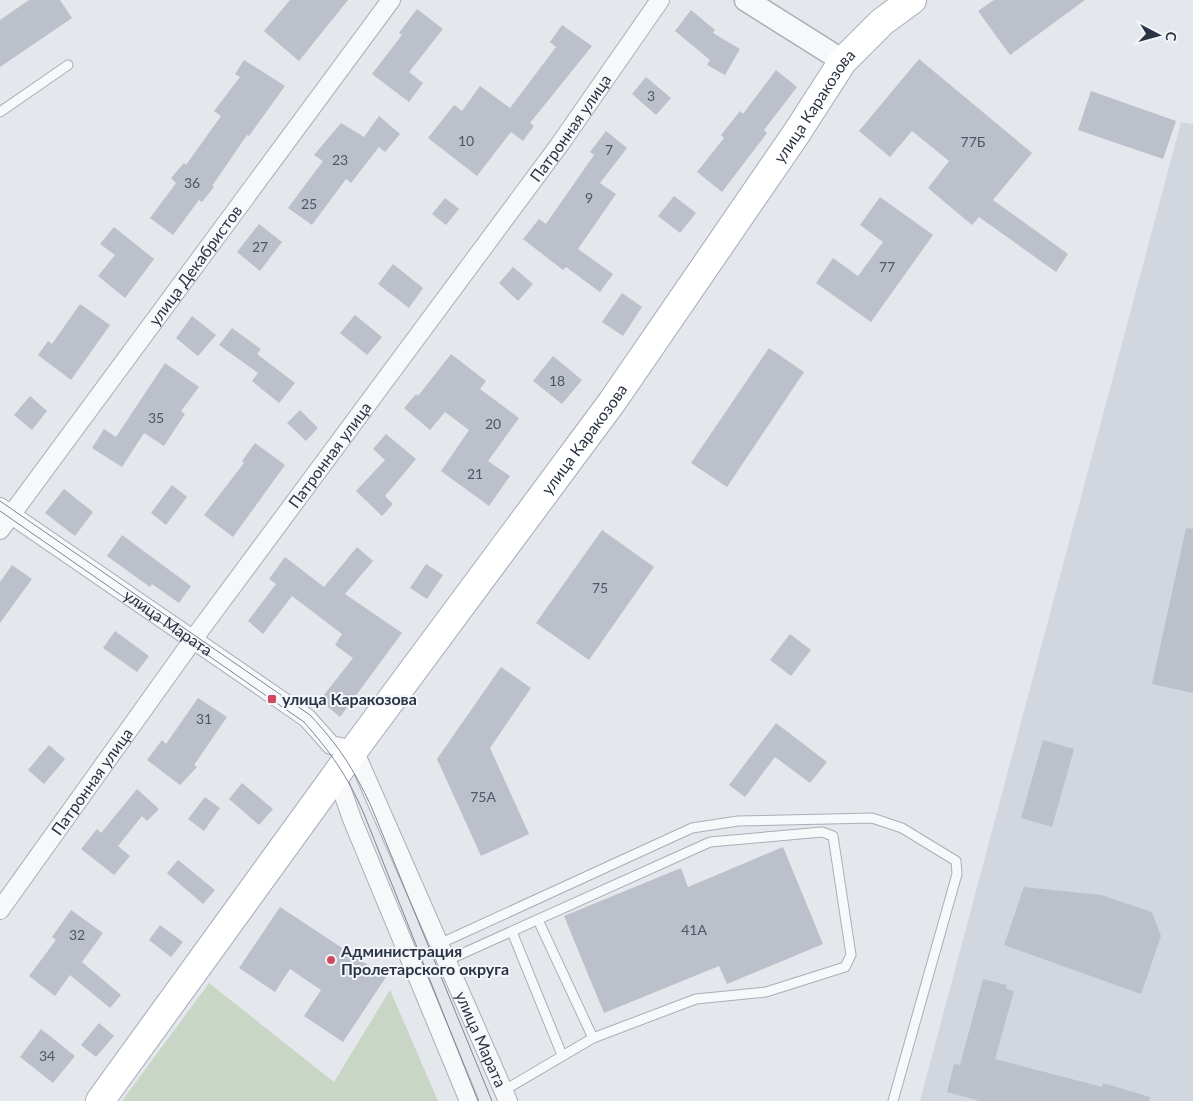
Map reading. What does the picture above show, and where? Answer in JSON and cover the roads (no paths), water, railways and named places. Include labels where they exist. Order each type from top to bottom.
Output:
[{"type":"main road","name":"улица Каракозова","points":[[100,1101],[336,776],[343,747],[612,402],[775,166],[843,61],[882,22],[912,0]]},
{"type":"street","name":"улица Декабристов","points":[[0,530],[6,510],[392,0]]},
{"type":"street","name":"Патронная улица","points":[[0,910],[194,640],[560,144],[660,0]]},
{"type":"street","points":[[746,0],[843,61]]},
{"type":"street","name":"улица Марата","points":[[6,510],[307,718],[343,747],[439,944],[505,1096]]},
{"type":"street","name":"улица Марата","points":[[336,776],[469,1101]]},
{"type":"lane","points":[[0,112],[68,64]]},
{"type":"lane","points":[[439,944],[692,828],[738,821],[872,818],[902,828],[956,861],[957,874],[893,1101]]},
{"type":"lane","points":[[446,960],[710,842],[822,832],[833,836],[851,956],[845,967],[766,992],[696,999],[593,1038],[562,1055],[505,1096]]},
{"type":"lane","points":[[538,920],[593,1038]]},
{"type":"lane","points":[[512,932],[562,1055]]},
{"type":"tram line","points":[[0,501],[310,715],[329,737],[358,780],[371,806],[492,1101]]},
{"type":"tram line","points":[[0,511],[304,722],[322,744],[338,765],[358,800],[478,1101]]},
{"type":"place","name":"улица Каракозова","points":[[272,699]]},
{"type":"place","name":"Администрация Пролетарского округа","points":[[331,960]]}]
